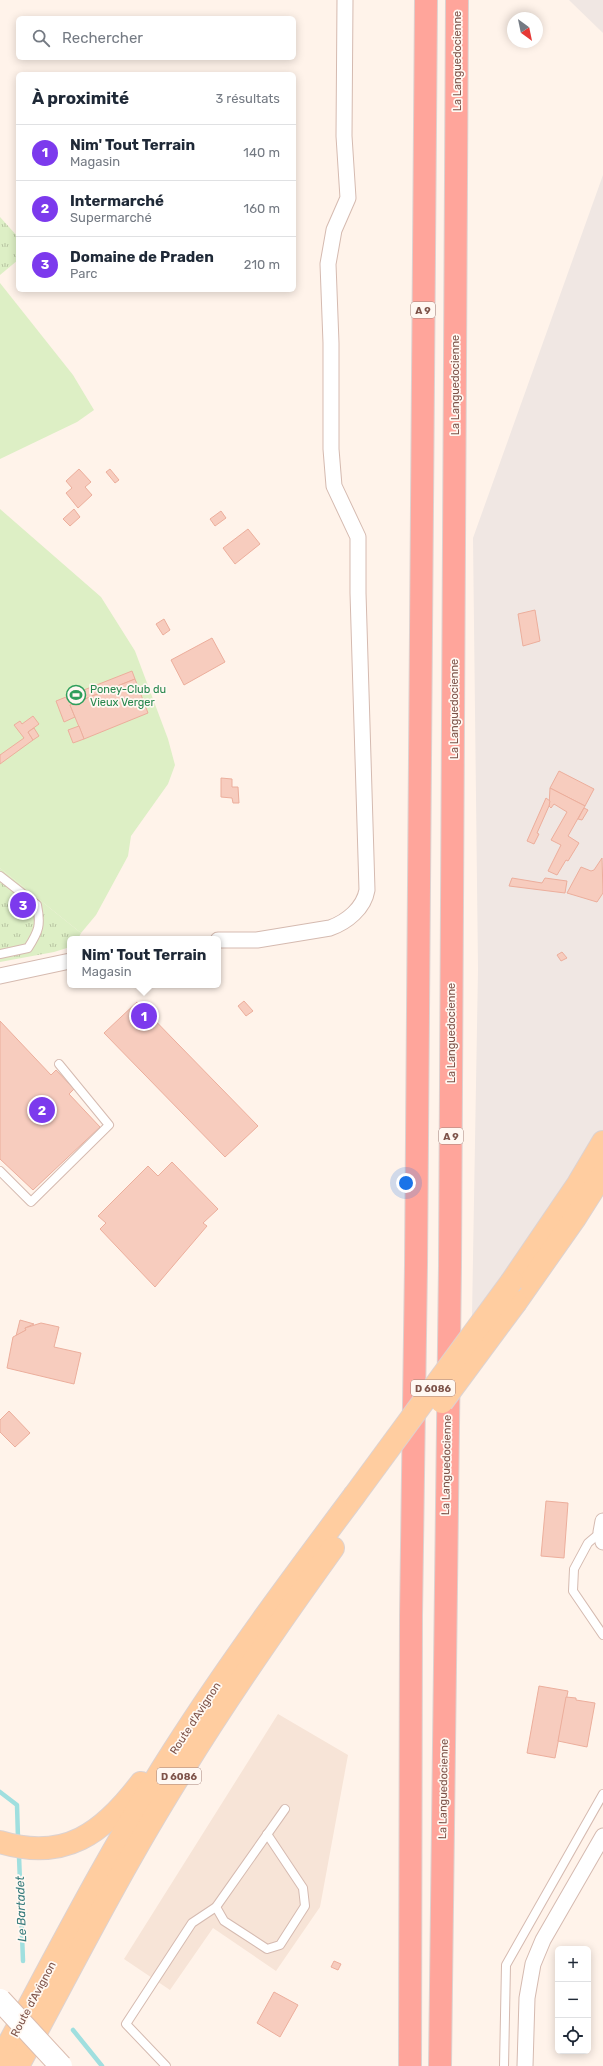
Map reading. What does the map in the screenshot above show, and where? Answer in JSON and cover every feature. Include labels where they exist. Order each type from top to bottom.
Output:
[{"type":"highway","name":"A 9","points":[[410,2066],[410,1616],[416,1258],[426,0]]},
{"type":"highway","name":"La Languedocienne","points":[[440,2066],[450,1258],[457,0]]},
{"type":"main road","name":"D 6086","points":[[360,1499],[512,1281],[578,1184],[603,1142]]},
{"type":"main road","name":"D 6086","points":[[360,1499],[516,1302],[603,1174]]},
{"type":"main road","name":"Route d'Avignon","points":[[0,2060],[150,1788],[220,1678],[254,1630],[360,1499]]},
{"type":"main road","name":"Route d'Avignon","points":[[18,2066],[102,1911],[177,1779],[247,1669],[360,1499]]},
{"type":"main road","points":[[0,1842],[24,1848],[57,1847],[70,1844],[95,1831],[109,1820],[128,1800],[220,1678]]},
{"type":"main road","points":[[0,2000],[61,2066]]},
{"type":"street","points":[[221,940],[257,940],[330,928],[338,925],[351,916],[360,906],[367,890],[358,593],[358,537],[334,486],[331,449],[331,343],[328,264],[334,230],[348,198],[344,136],[345,0]]},
{"type":"street","points":[[0,976],[67,962]]},
{"type":"street","points":[[525,2066],[527,1998],[533,1964],[543,1940],[603,1836]]},
{"type":"lane","points":[[0,876],[37,905],[40,921],[38,933],[28,948],[0,954]]},
{"type":"lane","points":[[0,1171],[31,1202],[109,1125],[59,1064]]},
{"type":"lane","points":[[602,1532],[588,1543],[574,1569],[573,1591],[603,1635]]},
{"type":"lane","points":[[504,2066],[506,1965],[603,1794]]},
{"type":"lane","points":[[166,2066],[126,2024],[192,1923],[216,1907],[285,1809]]},
{"type":"lane","points":[[216,1907],[224,1921],[267,1949],[280,1945],[306,1906],[303,1888],[267,1834]]},
{"type":"shaded area","points":[[569,0],[603,0],[603,33]]},
{"type":"shaded area","points":[[603,175],[603,1143],[472,1316],[478,969],[473,538]]},
{"type":"shaded area","points":[[278,1714],[348,1755],[320,1907],[276,1971],[213,1928],[170,1990],[124,1959]]},
{"type":"green space","points":[[0,217],[16,235],[16,262],[0,275]]},
{"type":"green space","points":[[0,283],[73,375],[94,410],[77,422],[0,459]]},
{"type":"green space","name":"Poney-Club du Vieux Verger","points":[[0,509],[101,597],[135,651],[168,739],[175,765],[168,784],[131,836],[128,856],[96,915],[81,933],[0,868]]},
{"type":"green space","points":[[0,868],[81,933],[80,936],[67,936],[67,948],[54,952],[0,962]]},
{"type":"building","points":[[79,469],[91,482],[85,487],[92,495],[78,508],[66,493],[72,488],[66,481]]},
{"type":"building","points":[[110,469],[119,480],[115,483],[106,472]]},
{"type":"building","points":[[74,509],[80,517],[70,526],[63,519]]},
{"type":"building","points":[[221,511],[226,518],[215,526],[210,519]]},
{"type":"building","points":[[248,529],[260,544],[235,564],[223,548]]},
{"type":"building","points":[[535,610],[540,641],[523,646],[518,614]]},
{"type":"building","points":[[164,619],[170,630],[163,635],[156,624]]},
{"type":"building","points":[[212,638],[225,662],[184,685],[171,660]]},
{"type":"building","points":[[132,671],[135,679],[70,705],[75,717],[64,722],[56,701]]},
{"type":"building","points":[[135,679],[148,713],[84,739],[70,705]]},
{"type":"building","points":[[33,716],[39,724],[28,732],[33,740],[0,764],[0,755],[24,738],[14,725],[20,721],[22,724]]},
{"type":"building","points":[[79,726],[84,739],[73,743],[68,730]]},
{"type":"building","points":[[34,728],[39,736],[33,740],[28,732]]},
{"type":"building","points":[[559,771],[594,789],[585,806],[550,788]]},
{"type":"building","points":[[221,778],[232,779],[232,787],[238,787],[239,803],[233,803],[232,798],[221,797]]},
{"type":"building","points":[[550,788],[585,806],[568,836],[579,843],[557,875],[548,871],[561,845],[551,840],[567,812],[554,804],[551,808],[549,806]]},
{"type":"building","points":[[546,798],[550,801],[549,806],[537,833],[539,834],[534,844],[527,841]]},
{"type":"building","points":[[584,808],[588,810],[582,820],[578,819]]},
{"type":"building","points":[[602,858],[603,893],[597,902],[567,893],[581,867],[591,871],[594,870]]},
{"type":"building","points":[[512,878],[542,883],[545,878],[567,881],[565,893],[509,886]]},
{"type":"building","points":[[562,952],[567,958],[561,961],[557,955]]},
{"type":"building","points":[[244,1001],[253,1011],[246,1016],[238,1006]]},
{"type":"building","points":[[137,1002],[258,1126],[225,1157],[104,1033]]},
{"type":"building","points":[[0,1021],[51,1075],[56,1070],[74,1089],[69,1094],[100,1127],[33,1190],[0,1159]]},
{"type":"building","points":[[172,1162],[218,1209],[203,1223],[207,1226],[155,1287],[100,1229],[106,1223],[98,1216],[148,1166],[158,1176]]},
{"type":"building","points":[[20,1320],[34,1324],[25,1328],[26,1330],[16,1336]]},
{"type":"building","points":[[41,1323],[59,1327],[54,1347],[81,1353],[74,1384],[7,1368],[13,1337],[26,1330],[25,1328]]},
{"type":"building","points":[[9,1411],[30,1433],[15,1447],[0,1432],[0,1420]]},
{"type":"building","points":[[546,1501],[568,1503],[564,1558],[541,1556]]},
{"type":"building","points":[[539,1686],[568,1691],[555,1758],[527,1753]]},
{"type":"building","points":[[566,1697],[595,1703],[587,1747],[558,1741]]},
{"type":"building","points":[[334,1961],[341,1964],[338,1970],[331,1967]]},
{"type":"building","points":[[274,1992],[298,2005],[280,2037],[257,2023]]},
{"type":"waterway","name":"Le Bartadet","points":[[0,1792],[17,1805],[18,1838]]},
{"type":"waterway","name":"Le Bartadet","points":[[19,1856],[23,1961]]},
{"type":"waterway","name":"Le Bartadet","points":[[73,2030],[102,2066]]},
{"type":"place","name":"Poney-Club du Vieux Verger","points":[[76,695]]},
{"type":"place","name":"Domaine de Praden","points":[[23,905]]},
{"type":"place","name":"Nim' Tout Terrain","points":[[144,1016]]},
{"type":"place","name":"Intermarché","points":[[42,1110]]}]
